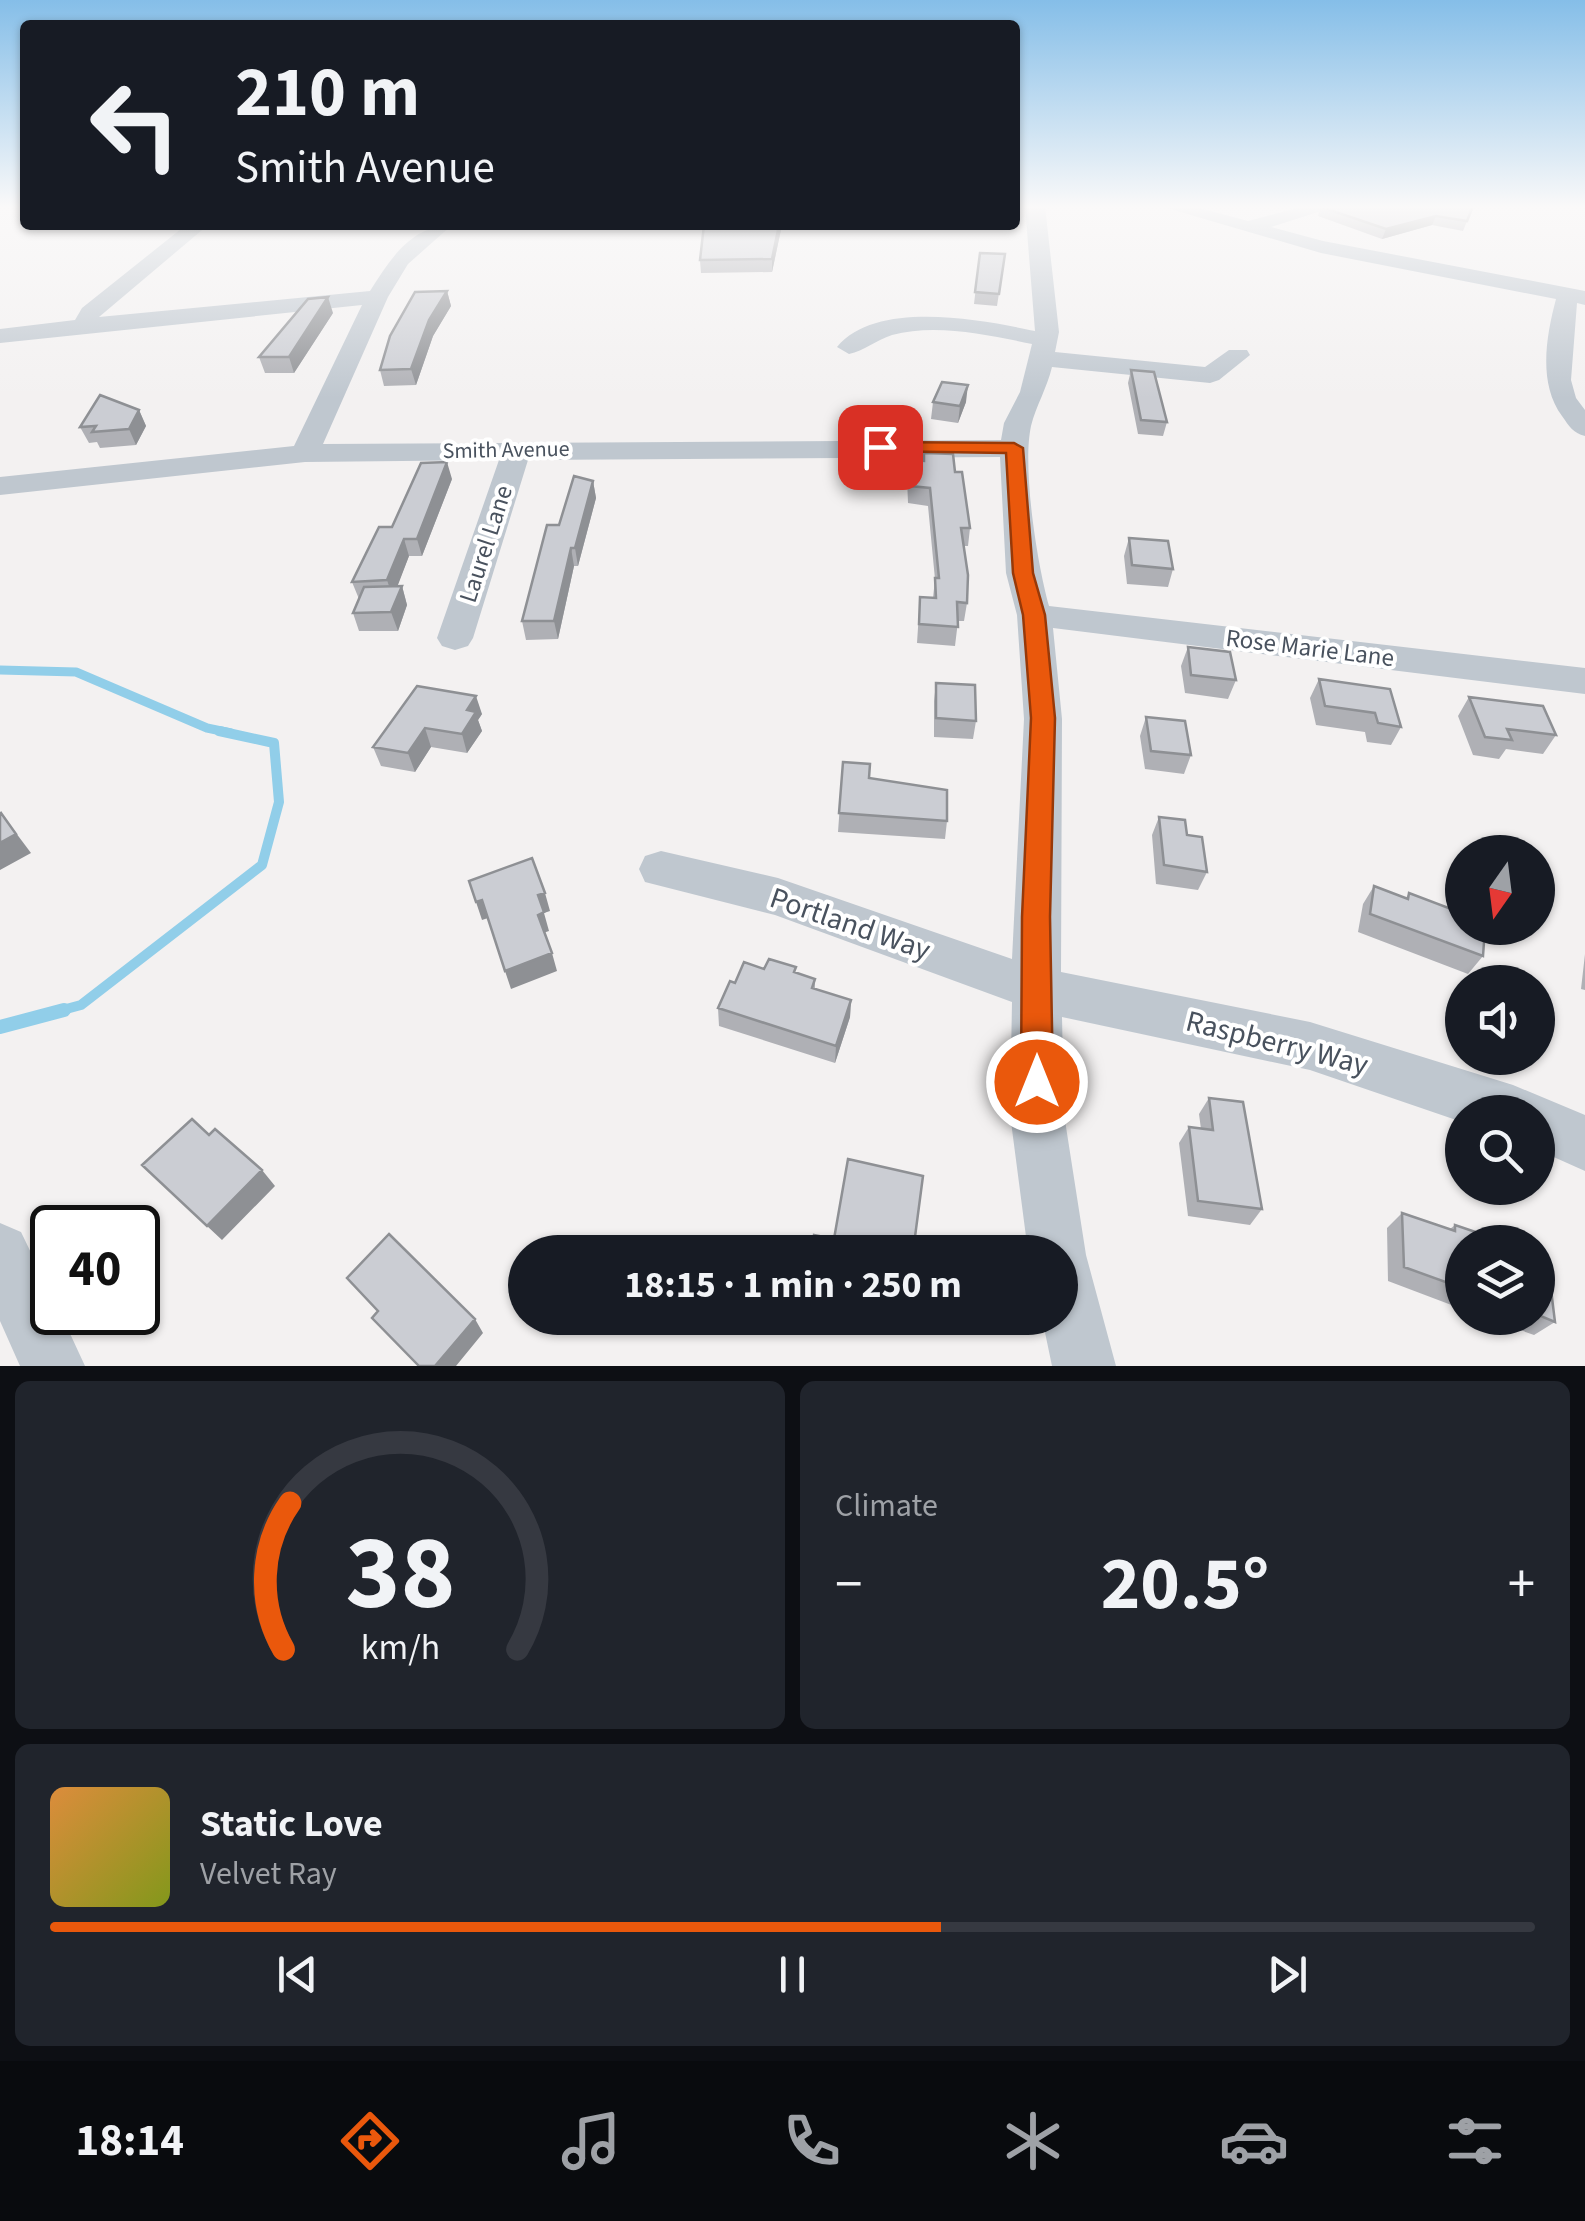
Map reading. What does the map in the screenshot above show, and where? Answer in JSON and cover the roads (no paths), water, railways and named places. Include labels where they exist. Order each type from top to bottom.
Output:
[{"type":"street","points":[[82,326],[90,313],[143,270]]},
{"type":"street","points":[[304,453],[377,297],[394,270]]},
{"type":"street","points":[[1034,270],[1042,349],[1033,392],[1018,423],[1014,448],[1023,573],[1034,615],[1043,718],[1037,1114],[1055,1235]]},
{"type":"street","points":[[1440,270],[1578,296]]},
{"type":"street","points":[[1578,296],[1566,300],[1558,380],[1563,399],[1585,428]]},
{"type":"street","points":[[1,336],[377,297]]},
{"type":"street","points":[[849,348],[877,330],[972,324],[1042,349],[1210,375],[1238,354]]},
{"type":"street","name":"Smith Avenue","points":[[0,486],[304,453],[1014,448]]},
{"type":"street","name":"Laurel Lane","points":[[455,638],[517,450]]},
{"type":"street","name":"Rose Marie Lane","points":[[1034,615],[1585,681]]},
{"type":"street","name":"Portland Way","points":[[661,870],[778,897],[1036,989]]},
{"type":"street","name":"Raspberry Way","points":[[1036,989],[1310,1046],[1461,1095]]},
{"type":"street","points":[[1555,1130],[1585,1143]]},
{"type":"street","points":[[0,1253],[53,1366]]},
{"type":"street","points":[[1077,1335],[1084,1366]]},
{"type":"waterway","points":[[0,670],[76,672],[207,728],[231,733]]},
{"type":"waterway","points":[[55,1012],[81,1005],[262,865],[279,802],[274,743],[219,731]]},
{"type":"waterway","points":[[0,1027],[64,1010]]}]
